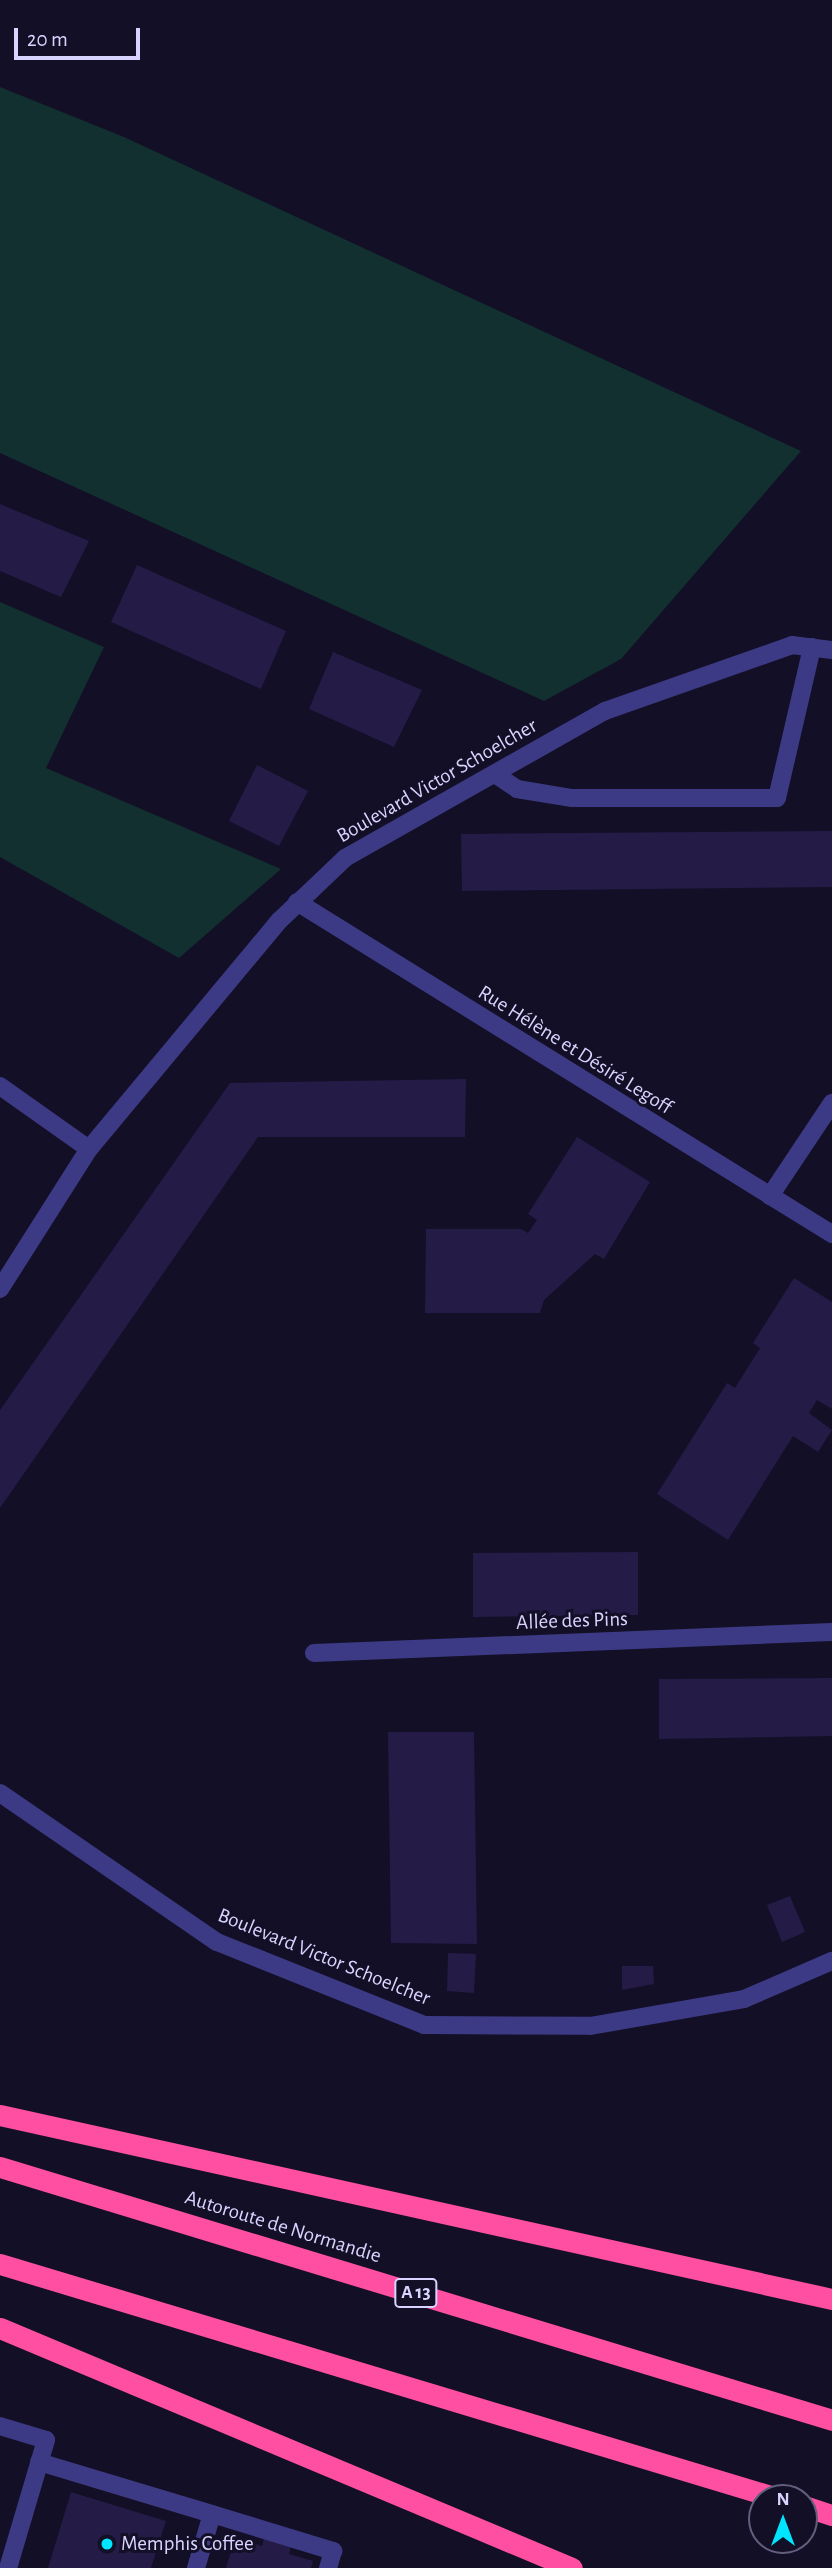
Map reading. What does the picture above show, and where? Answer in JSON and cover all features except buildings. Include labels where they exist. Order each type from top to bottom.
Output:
[{"type":"highway","points":[[0,2115],[832,2299]]},
{"type":"highway","name":"Autoroute de Normandie","points":[[0,2167],[832,2420]]},
{"type":"highway","points":[[0,2264],[748,2489]]},
{"type":"highway","points":[[0,2328],[572,2568]]},
{"type":"street","name":"Boulevard Victor Schoelcher","points":[[0,1289],[89,1149],[297,902],[345,858],[606,711],[792,645],[832,650]]},
{"type":"street","points":[[495,774],[517,789],[572,798],[777,798],[812,647]]},
{"type":"street","name":"Rue Hélène et Désiré Legoff","points":[[297,902],[832,1234]]},
{"type":"street","points":[[0,1086],[89,1149]]},
{"type":"street","points":[[770,1196],[832,1103]]},
{"type":"street","name":"Allée des Pins","points":[[314,1653],[832,1632]]},
{"type":"street","name":"Boulevard Victor Schoelcher","points":[[0,1793],[218,1942],[424,2025],[590,2026],[744,1999],[832,1961]]},
{"type":"street","points":[[0,2426],[46,2440],[8,2568]]},
{"type":"street","points":[[39,2462],[333,2551],[328,2568]]},
{"type":"street","points":[[196,2568],[212,2514]]},
{"type":"green space","points":[[0,87],[124,137],[801,451],[621,659],[544,701],[0,453]]},
{"type":"green space","points":[[0,602],[104,647],[46,768],[281,869],[179,958],[0,857]]},
{"type":"place","name":"Memphis Coffee","points":[[107,2544]]}]
